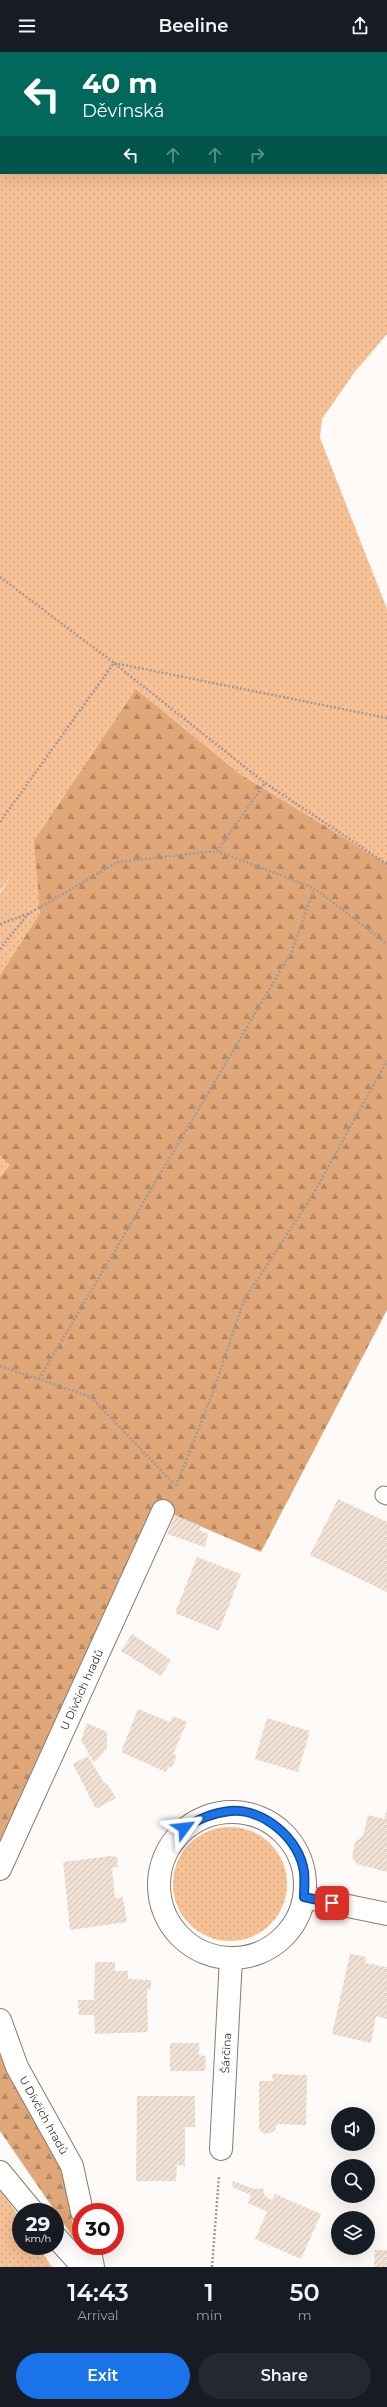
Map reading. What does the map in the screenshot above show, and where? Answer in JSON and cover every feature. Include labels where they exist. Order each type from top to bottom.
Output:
[{"type":"street","name":"U Dívčích hradů","points":[[0,1869],[163,1511]]},
{"type":"street","points":[[231,1811],[257,1816],[279,1828],[295,1847],[304,1871],[304,1897],[298,1917],[286,1934],[270,1947],[257,1953],[231,1958],[206,1954],[184,1941],[167,1921],[159,1897],[159,1871],[168,1848],[184,1828],[206,1816],[231,1811]]},
{"type":"street","points":[[304,1897],[387,1914]]},
{"type":"street","name":"Šárčina","points":[[221,2149],[231,1958]]},
{"type":"street","name":"U Dívčích hradů","points":[[0,2020],[18,2067],[72,2166],[80,2203]]},
{"type":"street","points":[[0,2172],[26,2203]]},
{"type":"street","points":[[64,2246],[82,2267]]},
{"type":"street","points":[[91,2255],[93,2267]]},
{"type":"path","points":[[0,577],[114,663],[265,783],[387,864]]},
{"type":"path","points":[[114,663],[387,718]]},
{"type":"path","points":[[0,822],[114,663]]},
{"type":"path","points":[[217,851],[265,783]]},
{"type":"path","points":[[0,924],[28,914],[118,862],[217,851],[314,888],[387,944]]},
{"type":"path","points":[[39,1379],[292,950],[314,888]]},
{"type":"path","points":[[0,949],[28,914]]},
{"type":"path","points":[[163,1511],[176,1486],[213,1392],[244,1300],[311,1198],[387,1061]]},
{"type":"path","points":[[0,1366],[91,1397],[176,1486]]},
{"type":"path","points":[[212,2267],[221,2149]]},
{"type":"shaded area","points":[[0,174],[387,174],[387,334],[354,373],[322,419],[320,438],[387,609],[387,864],[240,774],[136,689],[40,913],[0,975],[0,893],[14,871],[0,891]]},
{"type":"shaded area","points":[[0,1156],[10,1165],[0,1175]]},
{"type":"shaded area","points":[[230,1827],[241,1828],[252,1832],[262,1837],[270,1844],[277,1852],[282,1862],[286,1873],[286,1895],[282,1906],[277,1916],[270,1924],[262,1931],[252,1936],[241,1940],[230,1941],[219,1940],[208,1936],[198,1931],[190,1924],[183,1916],[178,1906],[174,1895],[173,1884],[174,1873],[178,1862],[183,1852],[190,1844],[198,1837],[208,1832],[219,1828]]},
{"type":"shaded area","points":[[0,2188],[12,2206],[12,2255],[44,2255],[52,2267],[0,2267]]},
{"type":"green space","points":[[136,689],[240,774],[387,864],[387,1310],[261,1552],[155,1507],[0,1853],[0,1176],[10,1165],[0,1156],[0,975],[40,913],[34,841]]},
{"type":"green space","points":[[0,2042],[33,2118],[65,2177],[72,2221],[72,2236],[64,2224],[64,2203],[50,2203],[0,2131]]},
{"type":"building","points":[[338,1499],[387,1522],[387,1592],[310,1555]]},
{"type":"building","points":[[175,1515],[201,1526],[199,1530],[208,1534],[205,1547],[167,1534]]},
{"type":"building","points":[[197,1557],[241,1574],[219,1631],[175,1613]]},
{"type":"building","points":[[132,1634],[171,1660],[161,1676],[121,1651]]},
{"type":"building","points":[[138,1709],[170,1722],[173,1716],[187,1722],[173,1754],[177,1756],[171,1768],[168,1767],[166,1772],[121,1752]]},
{"type":"building","points":[[267,1718],[310,1731],[298,1772],[255,1759]]},
{"type":"building","points":[[87,1723],[107,1732],[107,1749],[94,1763],[81,1740]]},
{"type":"building","points":[[88,1756],[104,1783],[107,1784],[116,1798],[96,1809],[73,1764]]},
{"type":"building","points":[[387,1810],[387,1872],[357,1864],[352,1857],[355,1842],[363,1836],[368,1815],[384,1819]]},
{"type":"building","points":[[111,1856],[117,1857],[118,1867],[112,1868],[115,1898],[123,1897],[127,1922],[70,1930],[63,1862]]},
{"type":"building","points":[[350,1954],[366,1957],[365,1963],[387,1967],[387,2019],[376,2016],[371,2043],[332,2034]]},
{"type":"building","points":[[95,1962],[115,1962],[115,1971],[128,1971],[128,1979],[151,1980],[151,1989],[147,1990],[148,2032],[95,2034],[94,2015],[79,2015],[78,2000],[94,2000]]},
{"type":"building","points":[[170,2043],[199,2043],[199,2055],[206,2056],[205,2071],[170,2071]]},
{"type":"building","points":[[272,2074],[307,2075],[306,2125],[277,2124],[275,2130],[269,2134],[263,2133],[259,2129],[259,2081],[273,2081]]},
{"type":"building","points":[[137,2096],[195,2096],[195,2127],[185,2127],[185,2166],[177,2165],[176,2181],[136,2181]]},
{"type":"building","points":[[233,2181],[254,2189],[263,2188],[265,2196],[272,2200],[275,2194],[321,2214],[301,2259],[255,2239],[267,2212],[248,2203],[251,2195],[232,2187]]},
{"type":"building","points":[[375,2250],[387,2250],[387,2267],[374,2267]]},
{"type":"route","points":[[184,1828],[206,1816],[231,1811],[257,1816],[279,1828],[295,1847],[304,1871],[304,1897],[332,1903]]}]
